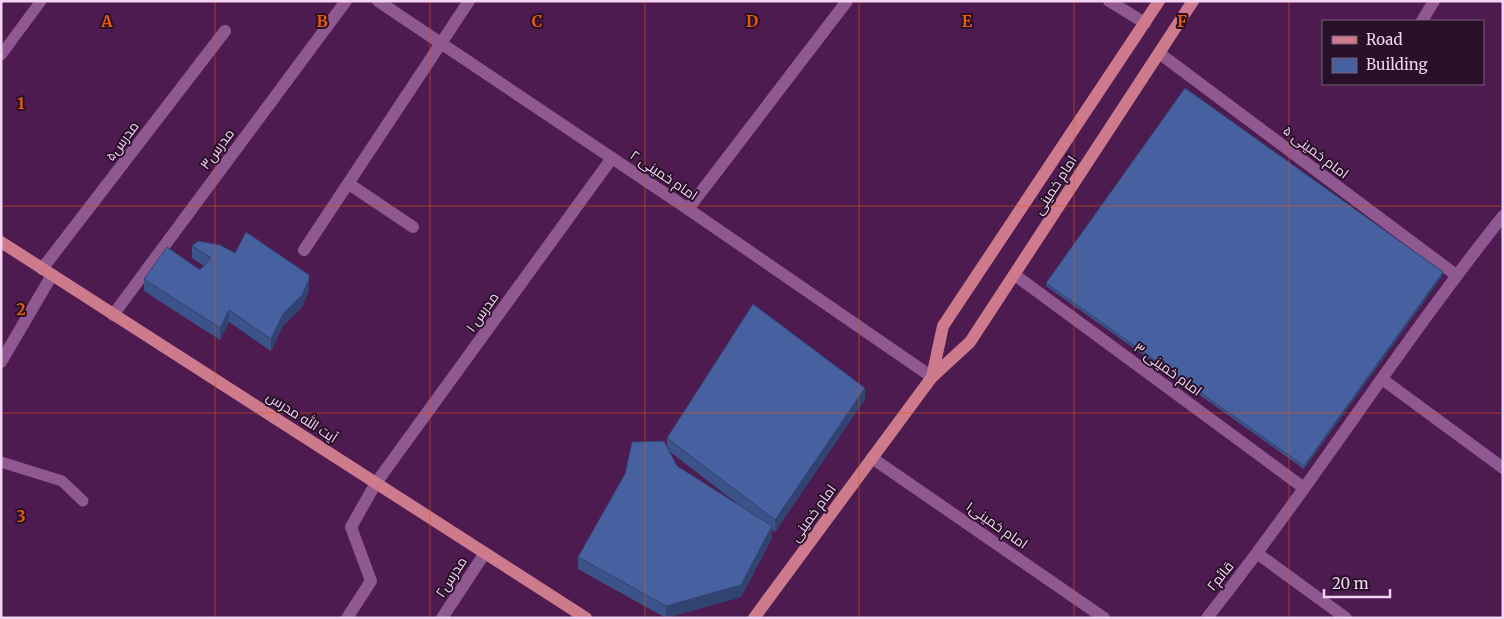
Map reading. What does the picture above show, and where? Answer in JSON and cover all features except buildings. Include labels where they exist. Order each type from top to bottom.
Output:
[{"type":"main road","name":"امام خمینی","points":[[932,377],[943,326],[1159,1]]},
{"type":"main road","name":"امام خمینی","points":[[754,618],[932,377],[970,342],[1194,1]]},
{"type":"main road","name":"آیت الله مدرس","points":[[1,242],[586,618]]},
{"type":"street","name":"مدرس۳","points":[[114,315],[346,1]]},
{"type":"street","name":"امام خمینی ۲","points":[[378,1],[688,209],[932,377]]},
{"type":"street","points":[[304,250],[469,1]]},
{"type":"street","points":[[688,209],[847,1]]},
{"type":"street","points":[[1109,1],[1145,23]]},
{"type":"street","points":[[1423,20],[1434,1]]},
{"type":"street","name":"مدرس۵","points":[[1,362],[47,272],[225,31]]},
{"type":"street","name":"امام خمینی ۵","points":[[1159,53],[1456,275]]},
{"type":"street","name":"مدرس ۱","points":[[347,618],[371,581],[351,527],[376,483],[612,158]]},
{"type":"street","points":[[348,184],[413,227]]},
{"type":"street","name":"قائم۲","points":[[1207,618],[1258,554],[1456,275],[1503,216]]},
{"type":"street","name":"امام خمینی ۳","points":[[1015,274],[1304,488]]},
{"type":"street","points":[[1382,379],[1503,468]]},
{"type":"street","name":"امام خمینی۱","points":[[872,458],[1104,618]]},
{"type":"street","name":"مدرس۲","points":[[442,618],[485,553]]},
{"type":"street","points":[[1258,554],[1346,618]]},
{"type":"lane","points":[[1,55],[41,1]]},
{"type":"lane","points":[[1,462],[62,481],[83,501]]}]
